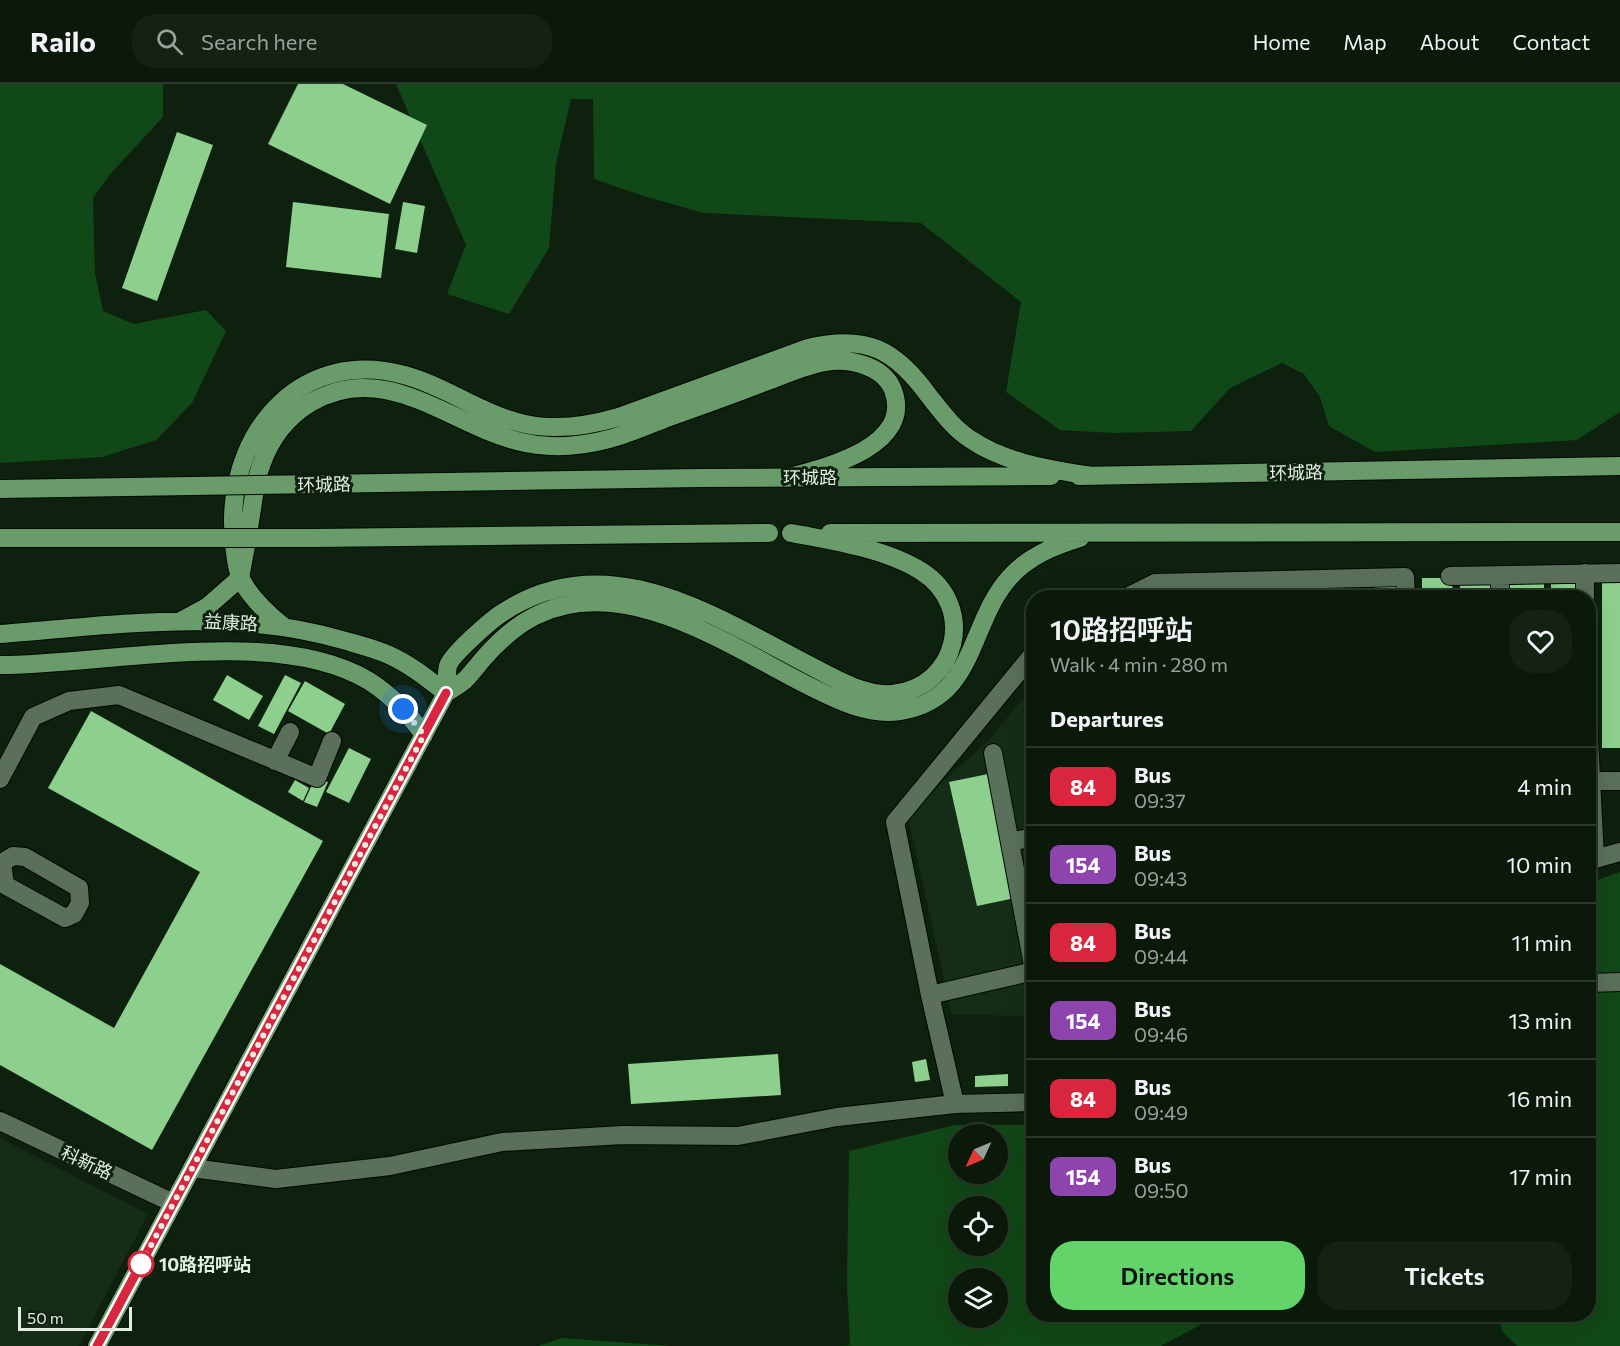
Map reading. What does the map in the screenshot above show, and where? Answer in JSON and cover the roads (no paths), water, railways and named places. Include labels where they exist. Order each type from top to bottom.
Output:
[{"type":"main road","points":[[283,627],[262,606],[240,578],[234,536],[234,505],[240,472],[251,442],[267,416],[292,393],[312,382],[347,371],[376,370],[404,375],[511,420],[534,426],[567,428],[619,417],[808,348],[836,342],[858,342],[880,349],[900,362],[915,377],[951,423],[979,444],[1022,462],[1091,476]]},
{"type":"main road","points":[[181,621],[207,607],[240,578],[257,477],[270,444],[285,423],[304,407],[326,395],[350,389],[375,388],[422,400],[474,426],[507,439],[532,444],[568,446],[625,434],[825,362],[855,363],[873,369],[884,376],[892,388],[895,404],[895,416],[887,432],[876,443],[850,457],[786,477]]},
{"type":"main road","name":"环城路","points":[[0,489],[699,478],[1113,476],[1620,466]]},
{"type":"main road","points":[[0,538],[338,538],[769,533],[1620,532]]},
{"type":"main road","points":[[446,693],[466,679],[498,644],[526,621],[552,609],[593,602],[637,607],[674,619],[718,638],[819,691],[857,707],[885,712],[903,711],[938,695],[957,677],[968,659],[996,597],[1017,570],[1030,559],[1049,549],[1106,533]]},
{"type":"main road","points":[[97,1346],[446,693],[448,664],[496,618],[524,600],[546,591],[569,585],[609,584],[641,590],[688,605],[836,679],[868,691],[887,694],[905,691],[928,680],[940,669],[947,660],[954,625],[948,600],[936,583],[921,571],[895,559],[850,546],[791,534]]},
{"type":"main road","name":"益康路","points":[[0,634],[181,621],[240,622],[283,627],[336,638],[388,654],[413,668],[446,693]]},
{"type":"main road","name":"益康路","points":[[0,665],[213,652],[264,653],[309,659],[340,667],[369,681],[396,702],[424,735]]},
{"type":"street","points":[[1585,573],[1586,590]]},
{"type":"street","points":[[1450,576],[1620,573]]},
{"type":"street","points":[[1500,575],[1500,590]]},
{"type":"street","points":[[1141,590],[1155,583],[1405,578],[1406,590]]},
{"type":"street","points":[[956,1104],[930,995],[895,822],[1026,663]]},
{"type":"street","points":[[0,779],[33,717],[69,700],[119,695],[317,778],[332,741]]},
{"type":"street","points":[[275,761],[290,732]]},
{"type":"street","points":[[993,753],[1026,928]]},
{"type":"street","points":[[1596,782],[1620,781]]},
{"type":"street","points":[[1010,842],[1026,839]]},
{"type":"street","points":[[1596,859],[1620,852]]},
{"type":"street","points":[[930,995],[1026,973]]},
{"type":"street","points":[[1596,983],[1620,982]]},
{"type":"street","points":[[192,1168],[276,1179],[390,1166],[502,1142],[623,1135],[738,1136],[837,1117],[956,1104],[1026,1102]]},
{"type":"street","name":"科新路","points":[[0,1121],[173,1203]]},
{"type":"place","name":"10路招呼站","points":[[141,1264]]}]
